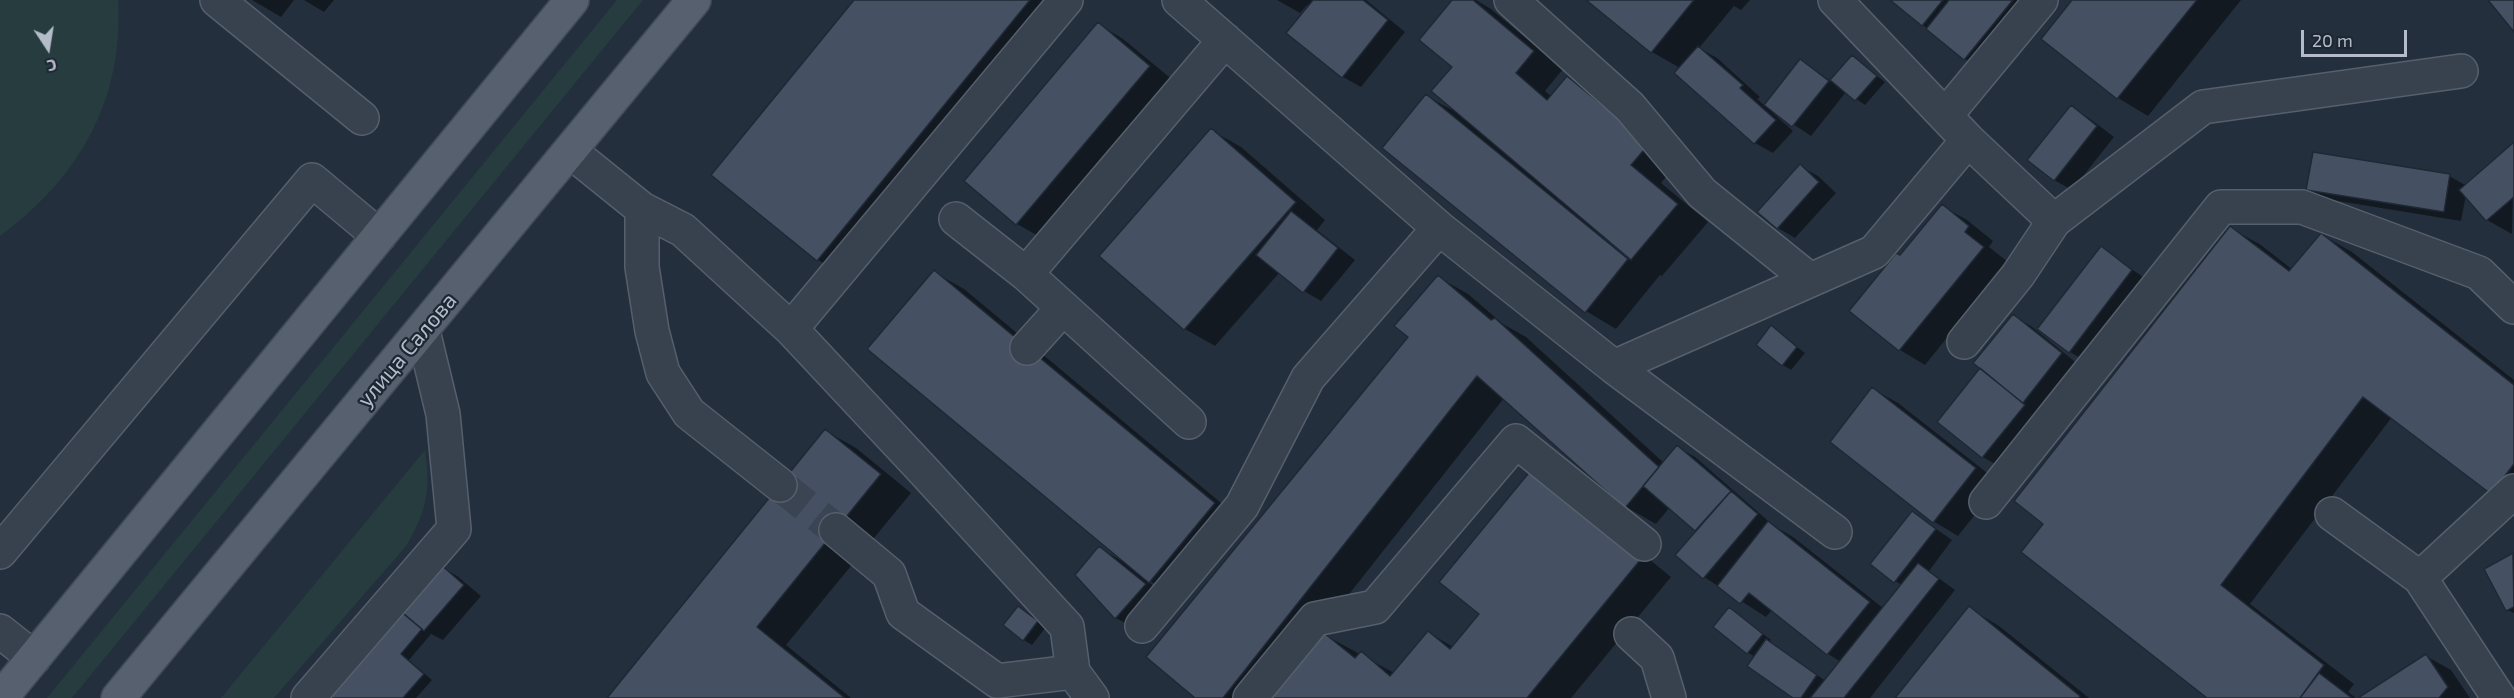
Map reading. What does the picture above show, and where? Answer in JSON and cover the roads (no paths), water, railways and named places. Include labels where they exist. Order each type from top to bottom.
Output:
[{"type":"main road","points":[[1,698],[572,0]]},
{"type":"main road","name":"улица Салова","points":[[118,698],[694,0]]},
{"type":"lane","points":[[217,0],[362,118]]},
{"type":"lane","points":[[791,328],[1066,0]]},
{"type":"lane","points":[[1179,0],[1439,228],[1614,367],[1835,532]]},
{"type":"lane","points":[[1511,0],[1630,107],[1702,193],[1810,280]]},
{"type":"lane","points":[[1835,0],[1968,140],[2054,221]]},
{"type":"lane","points":[[1945,116],[2041,0]]},
{"type":"lane","points":[[1026,274],[1225,40]]},
{"type":"lane","points":[[1964,342],[2018,275],[2054,221],[2203,107],[2461,71]]},
{"type":"lane","points":[[1614,367],[1874,252],[1968,140]]},
{"type":"lane","points":[[570,151],[642,209],[683,230],[791,328],[1067,627],[1073,672],[1092,698]]},
{"type":"lane","points":[[0,552],[312,180],[379,236]]},
{"type":"lane","points":[[1986,502],[2221,207],[2302,207],[2479,273],[2514,307]]},
{"type":"lane","points":[[642,209],[642,267],[652,331],[663,374],[689,413],[780,485]]},
{"type":"lane","points":[[956,219],[1026,274],[1189,422]]},
{"type":"lane","points":[[1142,626],[1242,506],[1308,378],[1439,228]]},
{"type":"lane","points":[[1028,348],[1063,308]]},
{"type":"lane","points":[[308,698],[454,529],[443,414],[423,331]]},
{"type":"lane","points":[[1250,698],[1315,619],[1375,608],[1516,441],[1644,544]]},
{"type":"lane","points":[[2420,578],[2514,491]]},
{"type":"lane","points":[[2332,514],[2420,578],[2499,698]]},
{"type":"lane","points":[[836,530],[889,574],[903,613],[997,681],[1073,672]]},
{"type":"lane","points":[[0,631],[34,658]]},
{"type":"lane","points":[[1630,634],[1657,658],[1669,698]]},
{"type":"tunnel","points":[[780,485],[836,530]]}]
